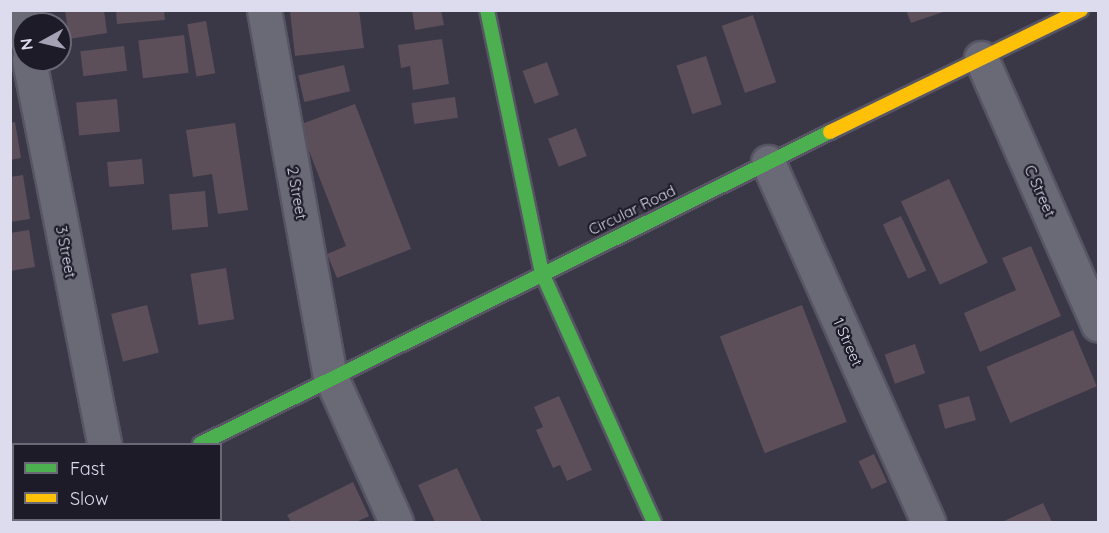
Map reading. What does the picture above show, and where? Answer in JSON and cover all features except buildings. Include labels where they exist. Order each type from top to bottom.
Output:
[{"type":"main road","points":[[487,10],[542,273],[654,522]]},
{"type":"main road","name":"Circular Road","points":[[202,443],[330,375],[1081,10]]},
{"type":"street","name":"2 Street","points":[[264,10],[330,375]]},
{"type":"street","name":"C Street","points":[[981,58],[1098,324]]},
{"type":"street","name":"3 Street","points":[[31,72],[104,443]]},
{"type":"street","name":"1 Street","points":[[768,162],[928,522]]},
{"type":"street","points":[[330,375],[396,522]]},
{"type":"traffic: fast","points":[[487,10],[542,273],[654,522]]},
{"type":"traffic: fast","points":[[202,443],[830,132]]},
{"type":"traffic: slow","points":[[830,132],[1081,10]]}]
